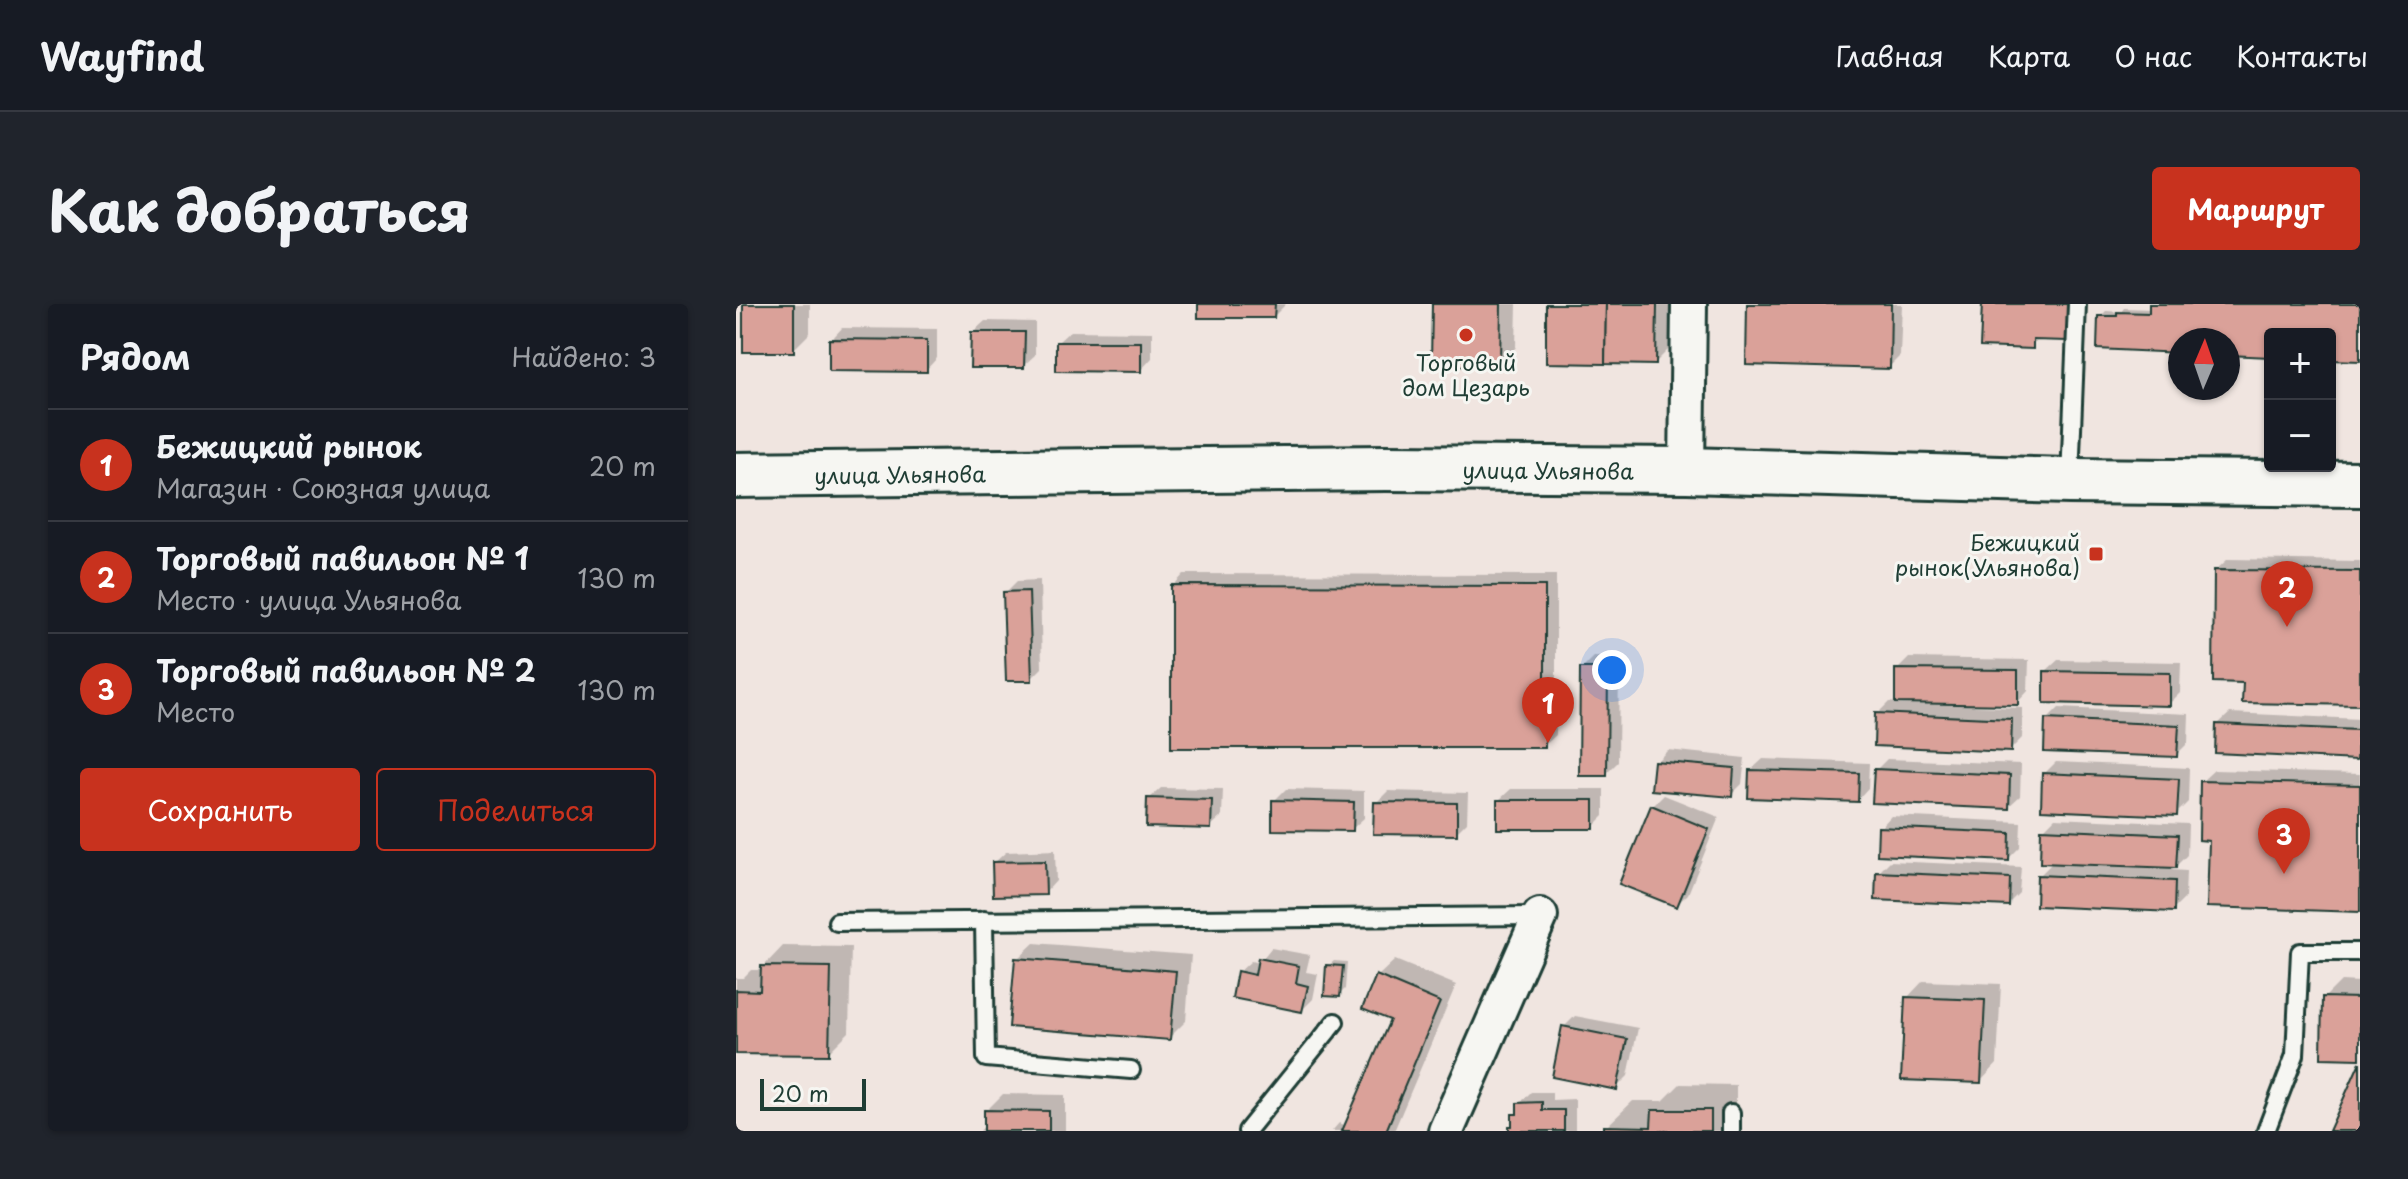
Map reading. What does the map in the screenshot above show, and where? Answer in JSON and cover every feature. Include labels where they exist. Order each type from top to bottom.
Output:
[{"type":"main road","name":"улица Ульянова","points":[[736,475],[1386,468],[1687,470],[2070,481],[2360,484]]},
{"type":"street","points":[[1687,470],[1689,304]]},
{"type":"street","points":[[1446,1131],[1540,916]]},
{"type":"lane","points":[[2070,481],[2077,304]]},
{"type":"lane","points":[[837,922],[1540,916]]},
{"type":"lane","points":[[984,920],[986,1058],[1131,1070]]},
{"type":"lane","points":[[2266,1131],[2295,1055],[2300,952],[2360,952]]},
{"type":"lane","points":[[1247,1131],[1335,1022]]},
{"type":"lane","points":[[1731,1113],[1731,1131]]},
{"type":"building","points":[[743,304],[794,304],[794,352],[743,352]]},
{"type":"building","points":[[1198,304],[1275,304],[1274,318],[1198,318]]},
{"type":"building","name":"Торговый дом Цезарь","points":[[1432,304],[1501,304],[1500,366],[1431,365]]},
{"type":"building","points":[[1546,304],[1606,304],[1605,364],[1546,363]]},
{"type":"building","points":[[1606,304],[1657,304],[1656,365],[1605,364]]},
{"type":"building","points":[[1747,304],[1891,304],[1890,369],[1746,365]]},
{"type":"building","points":[[1982,304],[2070,304],[2068,341],[2033,340],[2033,349],[1980,347]]},
{"type":"building","points":[[2149,304],[2360,304],[2360,361],[2336,360],[2336,328],[2264,328],[2264,357],[2240,356],[2240,328],[2168,328],[2168,352],[2097,349],[2098,316],[2117,316],[2117,312],[2149,313]]},
{"type":"building","points":[[971,332],[1025,332],[1024,368],[970,368]]},
{"type":"building","points":[[829,339],[927,340],[927,372],[829,371]]},
{"type":"building","points":[[1056,342],[1141,342],[1141,372],[1056,371]]},
{"type":"building","points":[[2214,570],[2360,571],[2360,705],[2242,703],[2243,683],[2213,682]]},
{"type":"building","points":[[1171,585],[1545,586],[1545,748],[1171,748]]},
{"type":"building","points":[[1029,591],[1032,681],[1006,681],[1003,592]]},
{"type":"building","points":[[1580,668],[1608,668],[1607,776],[1579,776]]},
{"type":"building","points":[[1895,669],[2018,670],[2018,705],[1895,703]]},
{"type":"building","points":[[2044,671],[2170,673],[2170,706],[2044,703]]},
{"type":"building","points":[[1875,713],[2012,719],[2011,752],[1874,746]]},
{"type":"building","points":[[2045,719],[2179,725],[2177,757],[2044,752]]},
{"type":"building","points":[[2216,724],[2358,730],[2357,760],[2215,753]]},
{"type":"building","points":[[1654,761],[1734,768],[1732,797],[1651,790]]},
{"type":"building","points":[[1874,769],[2010,775],[2009,809],[1872,803]]},
{"type":"building","points":[[1749,770],[1859,773],[1858,802],[1748,798]]},
{"type":"building","points":[[2042,773],[2179,779],[2177,816],[2041,810]]},
{"type":"building","points":[[2200,781],[2360,785],[2360,912],[2207,907],[2209,841],[2199,840]]},
{"type":"building","points":[[1147,798],[1212,800],[1211,829],[1146,827]]},
{"type":"building","points":[[1272,800],[1354,802],[1353,831],[1272,830]]},
{"type":"building","points":[[1497,800],[1594,800],[1594,829],[1497,829]]},
{"type":"building","points":[[1374,802],[1457,803],[1457,835],[1373,834]]},
{"type":"building","points":[[1651,805],[1709,829],[1677,907],[1619,884]]},
{"type":"building","points":[[1878,827],[2010,833],[2009,861],[1877,855]]},
{"type":"building","points":[[2041,829],[2178,835],[2176,868],[2040,863]]},
{"type":"building","points":[[1045,861],[1046,895],[993,896],[992,862]]},
{"type":"building","points":[[1876,872],[2010,878],[2009,906],[1875,900]]},
{"type":"building","points":[[2037,875],[2175,881],[2174,912],[2036,906]]},
{"type":"building","points":[[1015,958],[1176,971],[1170,1040],[1009,1027]]},
{"type":"building","points":[[1258,958],[1299,966],[1296,983],[1308,986],[1302,1012],[1232,998],[1237,971],[1255,975]]},
{"type":"building","points":[[1326,965],[1343,966],[1340,997],[1324,996]]},
{"type":"building","points":[[761,966],[831,967],[829,1055],[736,1054],[736,990],[760,991]]},
{"type":"building","points":[[1376,975],[1440,1002],[1386,1131],[1342,1131],[1390,1020],[1362,1009]]},
{"type":"building","points":[[1905,997],[1985,1000],[1981,1083],[1901,1080]]},
{"type":"building","points":[[2322,997],[2360,998],[2360,1059],[2321,1058]]},
{"type":"building","points":[[1562,1026],[1627,1039],[1617,1090],[1552,1077]]},
{"type":"building","points":[[2360,1062],[2360,1131],[2329,1131]]},
{"type":"building","points":[[1542,1102],[1542,1110],[1564,1110],[1564,1131],[1509,1131],[1512,1114],[1517,1114],[1517,1103]]},
{"type":"building","points":[[984,1110],[1049,1111],[1049,1131],[984,1131]]},
{"type":"building","points":[[1652,1110],[1711,1110],[1711,1131],[1604,1131],[1604,1126],[1651,1127]]},
{"type":"place","name":"Торговый дом Цезарь","points":[[1466,335]]},
{"type":"place","name":"Бежицкий рынок(Ульянова)","points":[[2096,554]]},
{"type":"place","name":"Торговый павильон № 1","points":[[2287,627]]},
{"type":"place","name":"Бежицкий рынок","points":[[1548,743]]},
{"type":"place","name":"Торговый павильон № 2","points":[[2284,874]]}]
